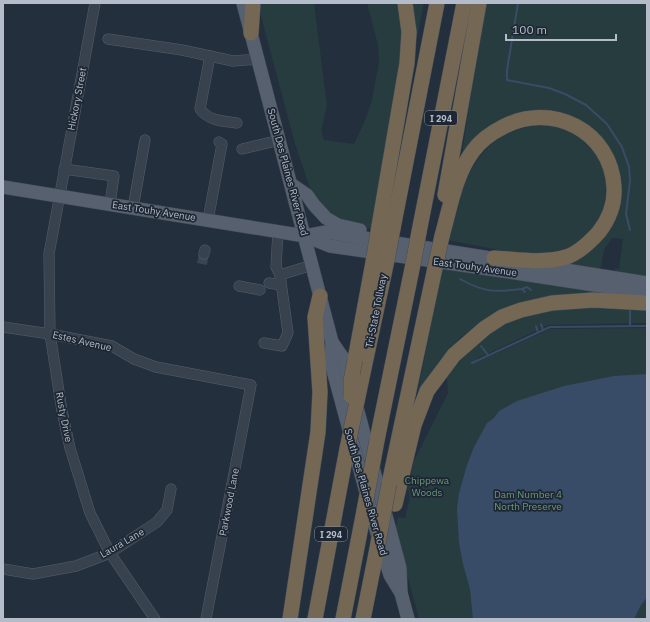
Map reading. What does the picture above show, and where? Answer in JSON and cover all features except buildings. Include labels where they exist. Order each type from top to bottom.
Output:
[{"type":"highway","points":[[251,33],[254,3]]},
{"type":"highway","points":[[386,232],[408,63],[409,32],[405,3]]},
{"type":"highway","name":"Tri-State Tollway","points":[[315,619],[351,425],[362,382],[380,259],[437,3]]},
{"type":"highway","name":"I 294","points":[[343,619],[464,3]]},
{"type":"highway","points":[[363,619],[377,559],[389,484],[408,394],[412,354],[440,236],[479,3]]},
{"type":"highway","points":[[440,236],[467,160],[473,151],[488,136],[509,124],[538,118],[560,120],[576,126],[592,137],[606,158],[614,177],[613,205],[609,217],[602,228],[591,241],[574,254],[566,257],[532,260],[494,258]]},
{"type":"highway","points":[[351,425],[352,381],[355,360],[380,259]]},
{"type":"highway","points":[[290,619],[318,432],[320,392],[315,317],[320,296]]},
{"type":"highway","points":[[377,559],[395,504],[414,425],[427,391],[454,355],[485,328],[502,317],[536,306],[552,303],[593,300],[647,302]]},
{"type":"main road","name":"South Des Plaines River Road","points":[[243,3],[332,342],[343,358],[400,568],[401,593],[408,619]]},
{"type":"main road","points":[[291,184],[307,195],[314,206],[326,218],[338,225],[362,230],[386,232]]},
{"type":"main road","name":"East Touhy Avenue","points":[[3,187],[305,236],[330,246],[647,294]]},
{"type":"main road","name":"East Touhy Avenue","points":[[305,236],[326,232],[386,232],[494,258],[647,283]]},
{"type":"street","name":"Hickory Street","points":[[59,196],[95,3]]},
{"type":"street","points":[[108,39],[233,61],[258,59]]},
{"type":"street","points":[[210,56],[200,109],[204,115],[213,120],[237,123]]},
{"type":"street","points":[[133,208],[145,140]]},
{"type":"street","points":[[242,149],[280,140]]},
{"type":"street","points":[[208,220],[222,144],[218,142]]},
{"type":"street","points":[[64,169],[114,176],[110,204]]},
{"type":"street","name":"Rusty Drive","points":[[59,196],[49,254],[50,334],[62,411],[70,448],[90,513],[110,553],[155,619]]},
{"type":"street","points":[[264,343],[282,346],[288,333],[280,280],[276,267],[278,232]]},
{"type":"street","points":[[269,283],[280,280],[312,265]]},
{"type":"street","points":[[239,286],[260,290]]},
{"type":"street","name":"Estes Avenue","points":[[3,327],[112,346],[134,359],[156,367],[251,385]]},
{"type":"street","name":"Parkwood Lane","points":[[206,619],[251,385]]},
{"type":"street","name":"Laura Lane","points":[[3,569],[33,574],[76,566],[110,553],[157,522],[167,510],[172,489]]},
{"type":"green space","points":[[259,3],[314,3],[327,106],[321,131],[324,140],[354,144],[364,123],[372,100],[379,62],[378,45],[367,3],[396,3],[402,30],[400,59],[372,229],[357,226],[334,218],[312,194],[295,144],[261,16]]},
{"type":"green space","points":[[410,3],[424,3],[415,48]]},
{"type":"green space","points":[[486,3],[647,3],[647,280],[618,275],[614,268],[619,269],[623,239],[612,238],[604,250],[600,272],[569,267],[570,260],[613,219],[604,144],[525,114],[461,161]]},
{"type":"green space","points":[[542,125],[561,128],[573,133],[583,139],[598,157],[604,173],[606,189],[604,204],[598,219],[589,233],[576,243],[561,250],[532,255],[519,254],[447,240],[466,181],[475,164],[486,149],[501,137],[519,129]]},
{"type":"green space","points":[[442,267],[603,291],[603,294],[485,319],[460,338],[438,362],[417,396]]},
{"type":"green space","name":"Dam Number 4 North Preserve","points":[[594,306],[647,309],[647,323],[549,325],[476,359],[477,362],[550,329],[647,328],[647,619],[419,619],[395,530],[398,517],[405,518],[410,498],[408,486],[414,461],[448,393],[447,377],[477,344],[500,327],[527,315],[542,311]]},
{"type":"water","name":"Dam Number 4 North Preserve","points":[[647,374],[647,597],[634,619],[473,619],[470,589],[459,543],[457,509],[459,493],[467,465],[474,447],[487,423],[494,418],[499,411],[517,401],[564,386],[614,376]]},
{"type":"waterway","points":[[518,3],[507,70],[507,80],[549,88],[565,94],[586,105],[607,124],[622,147],[629,167],[630,181],[626,214],[630,230]]},
{"type":"waterway","points":[[460,279],[483,289],[497,291],[522,289],[525,292]]},
{"type":"waterway","points":[[522,289],[527,287],[531,290]]},
{"type":"waterway","points":[[630,311],[630,326]]},
{"type":"waterway","points":[[541,324],[543,330]]},
{"type":"waterway","points":[[536,326],[538,332]]},
{"type":"waterway","points":[[472,363],[550,327],[647,326]]},
{"type":"waterway","points":[[481,346],[488,355]]},
{"type":"tunnel","points":[[202,264],[204,254]]},
{"type":"park label","name":"Chippewa Woods","points":[[427,486]]}]
